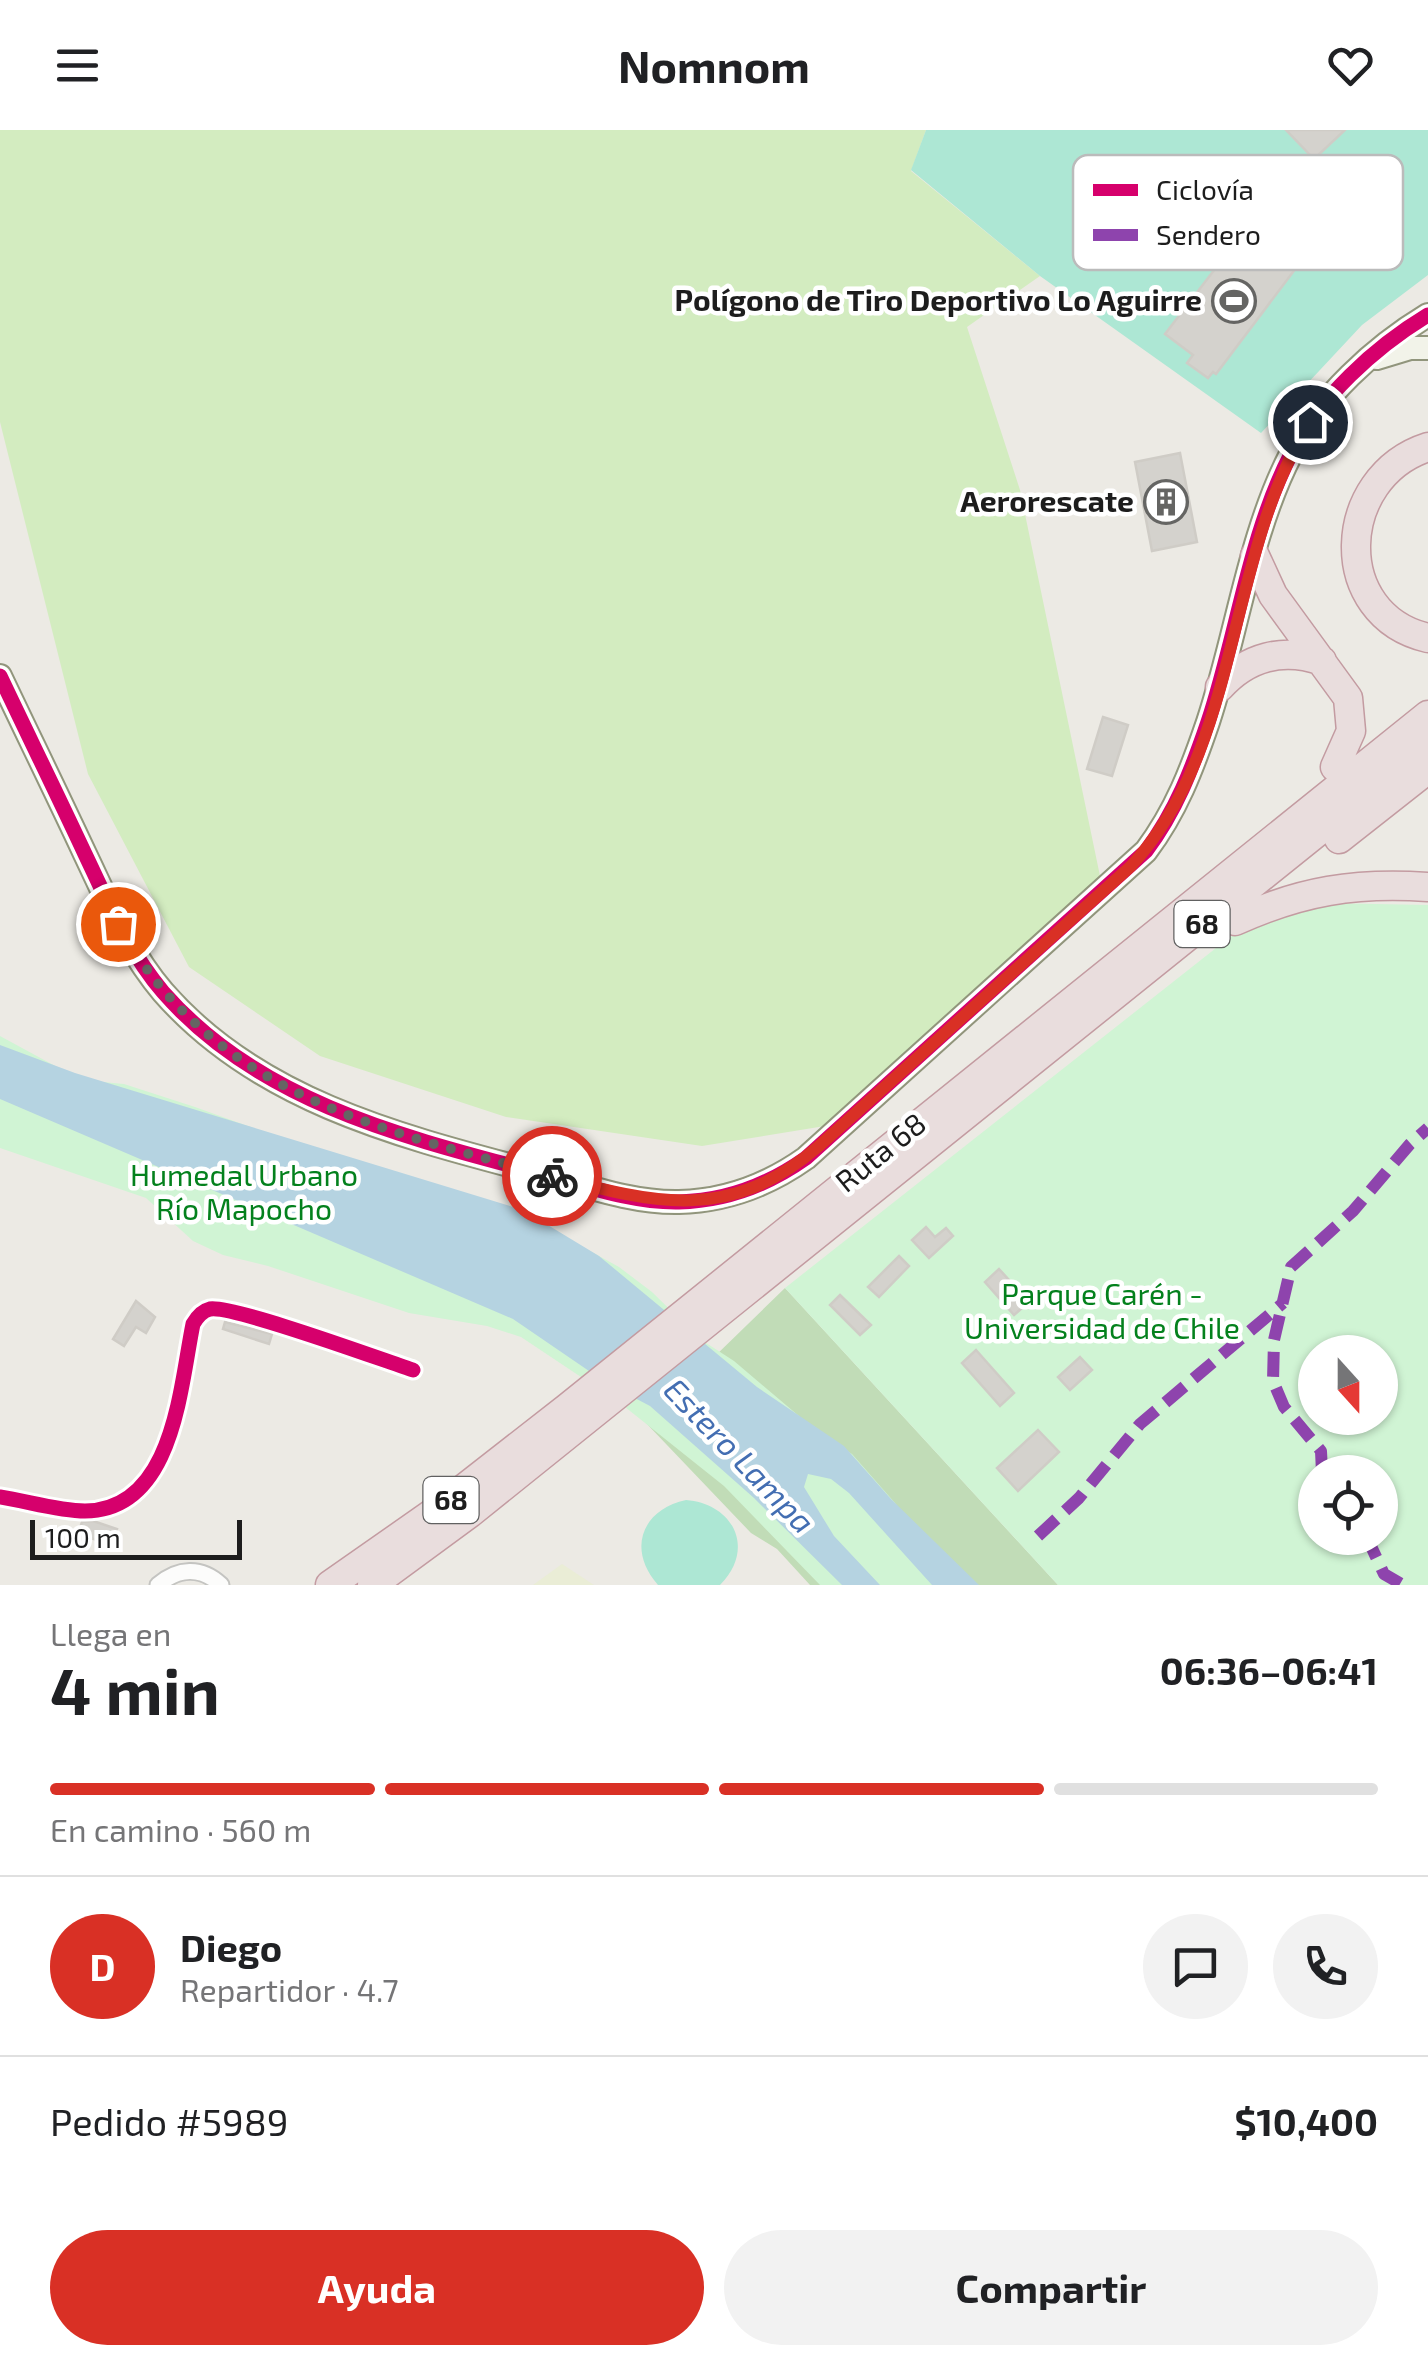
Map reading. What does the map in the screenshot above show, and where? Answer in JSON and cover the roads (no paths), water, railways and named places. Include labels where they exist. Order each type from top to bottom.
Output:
[{"type":"highway","points":[[1428,447],[1393,464],[1375,482],[1362,506],[1355,545],[1362,578],[1374,601],[1401,628],[1428,638]]},
{"type":"highway","points":[[1255,556],[1273,595],[1344,690],[1352,715],[1349,738],[1335,766]]},
{"type":"highway","points":[[1220,687],[1237,670],[1270,656],[1296,654],[1322,660]]},
{"type":"highway","points":[[1084,989],[1192,885],[1428,693]]},
{"type":"highway","name":"Ruta 68","points":[[372,1585],[434,1541],[574,1416],[1084,989],[1428,715]]},
{"type":"highway","name":"Ruta 68","points":[[693,1320],[976,1104],[1428,744]]},
{"type":"highway","points":[[976,1104],[1093,1031],[1428,769]]},
{"type":"highway","points":[[1234,921],[1278,903],[1338,887],[1428,887]]},
{"type":"highway","name":"Ruta 68","points":[[330,1585],[574,1416]]},
{"type":"street","points":[[0,676],[131,948],[166,996],[205,1034],[277,1082],[394,1134],[634,1198],[676,1202],[738,1192],[806,1158],[1131,866],[1159,834],[1180,798],[1220,687],[1264,520],[1291,452],[1338,390],[1394,337],[1426,319]]},
{"type":"street","points":[[1365,365],[1387,353],[1428,348]]},
{"type":"street","points":[[0,1496],[89,1511],[116,1503],[134,1492],[163,1458],[193,1324],[200,1314],[211,1309],[250,1317],[412,1370]]},
{"type":"street","points":[[158,1585],[172,1575],[192,1570],[210,1576],[220,1585]]},
{"type":"water","name":"Humedal Urbano Río Mapocho","points":[[0,1045],[75,1073],[523,1210],[599,1256],[757,1387],[844,1446],[891,1499],[979,1585],[932,1585],[849,1493],[831,1479],[808,1474],[804,1487],[834,1536],[880,1585],[842,1585],[754,1498],[650,1406],[608,1384],[513,1319],[0,1099]]},
{"type":"place","name":"Polígono de Tiro Deportivo Lo Aguirre","points":[[1234,301]]},
{"type":"place","name":"Aerorescate","points":[[1166,502]]},
{"type":"park label","name":"Parque Carén - Universidad de Chile","points":[[1102,1312]]},
{"type":"water label","name":"Estero Lampa","points":[[739,1456]]}]
